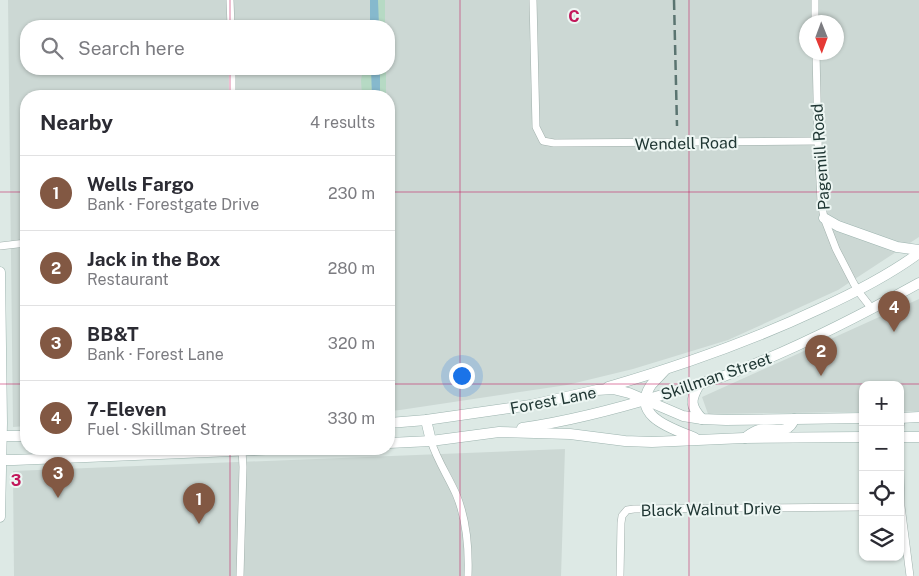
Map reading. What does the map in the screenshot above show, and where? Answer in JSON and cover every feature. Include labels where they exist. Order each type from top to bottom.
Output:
[{"type":"main road","points":[[824,218],[838,226],[897,247],[919,252]]},
{"type":"main road","name":"Skillman Street","points":[[597,390],[665,370],[722,350],[802,317],[858,291],[919,252]]},
{"type":"main road","points":[[0,272],[0,516]]},
{"type":"main road","name":"Skillman Street","points":[[499,432],[584,416],[699,385],[794,347],[872,309],[919,283]]},
{"type":"main road","points":[[665,370],[651,385],[645,400],[649,412],[652,417],[662,424],[699,440]]},
{"type":"main road","points":[[699,385],[693,395],[692,403],[695,411],[702,419]]},
{"type":"main road","name":"Forest Lane","points":[[395,423],[531,405],[597,390],[613,389],[629,393],[683,416],[702,419],[859,418]]},
{"type":"main road","points":[[904,418],[919,417]]},
{"type":"main road","points":[[744,438],[759,430],[787,429],[792,425],[794,419]]},
{"type":"main road","points":[[426,420],[431,441]]},
{"type":"main road","name":"Forest Lane","points":[[395,443],[431,441],[499,432],[570,434],[625,441],[652,442],[744,438],[859,437]]},
{"type":"main road","points":[[1,436],[20,436]]},
{"type":"main road","points":[[904,437],[919,437]]},
{"type":"main road","points":[[0,460],[128,455]]},
{"type":"street","points":[[230,0],[231,20]]},
{"type":"street","name":"Wendell Road","points":[[533,0],[536,127],[543,142],[818,142]]},
{"type":"street","points":[[815,0],[815,15]]},
{"type":"street","name":"Pagemill Road","points":[[816,60],[818,142],[821,201],[824,218],[836,249],[858,291],[872,309]]},
{"type":"street","points":[[232,75],[232,90]]},
{"type":"street","points":[[0,246],[20,244]]},
{"type":"street","points":[[431,441],[435,454],[457,495],[463,514],[469,565],[468,576]]},
{"type":"street","points":[[240,576],[242,455]]},
{"type":"street","name":"Black Walnut Drive","points":[[620,576],[621,522],[622,516],[627,510],[859,507]]},
{"type":"street","points":[[902,516],[910,576]]},
{"type":"shaded area","points":[[8,0],[919,0],[919,237],[838,290],[728,340],[633,369],[567,385],[395,410],[395,90],[20,90],[20,426],[13,427]]},
{"type":"shaded area","points":[[919,299],[919,411],[904,412],[904,381],[859,381],[859,412],[708,414],[702,397]]},
{"type":"shaded area","points":[[565,449],[561,576],[14,576],[13,471]]},
{"type":"green space","points":[[370,0],[385,0],[385,20],[370,20]]},
{"type":"green space","points":[[362,75],[386,75],[386,90],[362,90]]},
{"type":"water","points":[[370,0],[378,0],[379,20],[370,20]]},
{"type":"water","points":[[371,75],[380,75],[380,90],[372,90]]},
{"type":"railway","points":[[674,0],[677,126]]},
{"type":"place","name":"7-Eleven","points":[[894,332]]},
{"type":"place","name":"Jack in the Box","points":[[821,376]]},
{"type":"place","name":"BB&T","points":[[58,498]]},
{"type":"place","name":"Wells Fargo","points":[[199,524]]}]
